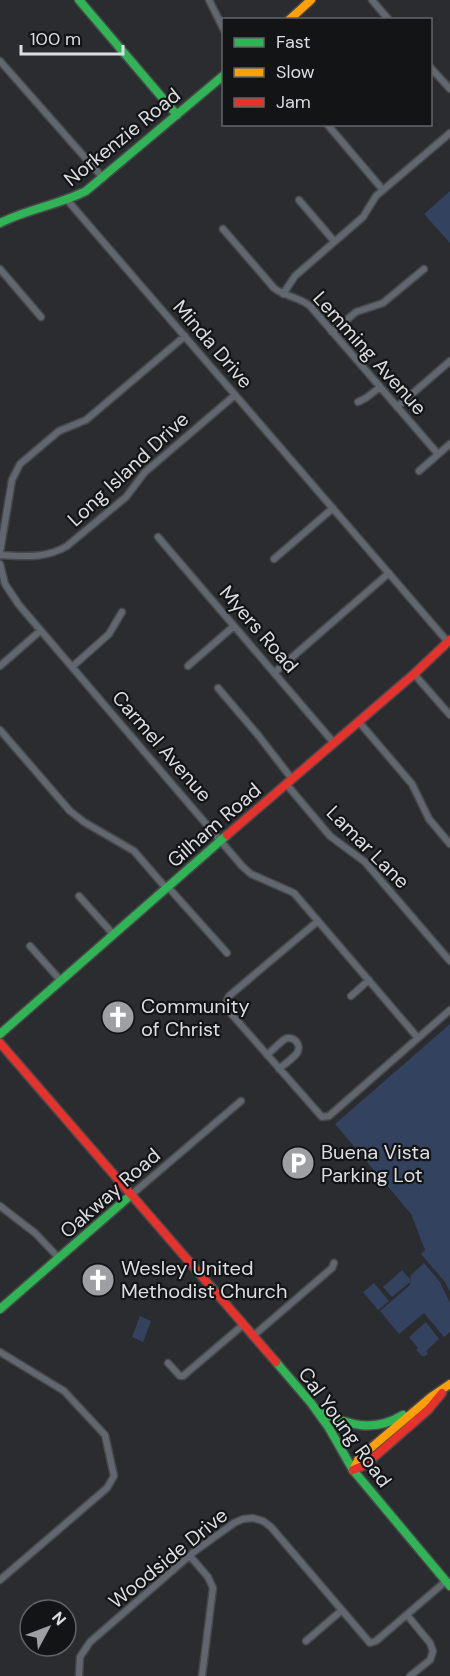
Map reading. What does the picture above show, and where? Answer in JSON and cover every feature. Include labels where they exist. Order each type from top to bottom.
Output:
[{"type":"street","points":[[79,0],[177,116]]},
{"type":"street","points":[[209,0],[222,26]]},
{"type":"street","points":[[291,18],[311,0]]},
{"type":"street","points":[[372,0],[387,18]]},
{"type":"street","points":[[0,61],[103,178]]},
{"type":"street","points":[[432,68],[450,89]]},
{"type":"street","name":"Norkenzie Road","points":[[0,223],[27,212],[68,201],[86,191],[222,77]]},
{"type":"street","points":[[329,126],[383,189]]},
{"type":"street","points":[[283,294],[295,276],[363,217],[373,199],[383,189],[450,133]]},
{"type":"street","points":[[299,200],[334,242]]},
{"type":"street","name":"Minda Drive","points":[[68,201],[449,641]]},
{"type":"street","name":"Lemming Avenue","points":[[224,229],[270,284],[283,294],[308,304],[438,454]]},
{"type":"street","points":[[332,332],[356,312],[383,303],[424,268]]},
{"type":"street","points":[[0,269],[41,317]]},
{"type":"street","points":[[0,554],[12,480],[20,464],[59,430],[86,420],[184,336]]},
{"type":"street","points":[[397,406],[450,361]]},
{"type":"street","points":[[358,402],[380,387]]},
{"type":"street","name":"Long Island Drive","points":[[0,554],[41,556],[52,554],[67,546],[126,497],[145,472],[236,394]]},
{"type":"street","points":[[419,471],[450,444]]},
{"type":"street","points":[[274,559],[333,508]]},
{"type":"street","name":"Myers Road","points":[[158,537],[334,743]]},
{"type":"street","name":"Carmel Avenue","points":[[0,564],[9,591],[40,631],[245,869],[255,876],[292,891],[418,1038]]},
{"type":"street","points":[[274,673],[390,573]]},
{"type":"street","points":[[72,667],[109,634],[122,612]]},
{"type":"street","points":[[188,666],[234,626]]},
{"type":"street","points":[[0,666],[40,631]]},
{"type":"street","name":"Gilham Road","points":[[0,1034],[449,641]]},
{"type":"street","points":[[414,674],[450,715]]},
{"type":"street","name":"Lamar Lane","points":[[218,688],[258,735],[330,836],[365,862],[450,961]]},
{"type":"street","points":[[359,722],[412,784],[429,819],[450,844]]},
{"type":"street","points":[[0,730],[70,811],[84,822],[134,851],[227,953]]},
{"type":"street","points":[[79,896],[113,934]]},
{"type":"street","points":[[318,921],[229,996],[225,1003],[227,1009],[320,1116],[326,1118],[450,1010]]},
{"type":"street","points":[[30,946],[61,981]]},
{"type":"street","points":[[351,996],[369,980]]},
{"type":"street","points":[[267,1055],[287,1039],[297,1042],[299,1047],[297,1053],[279,1069]]},
{"type":"street","name":"Cal Young Road","points":[[0,1043],[317,1411],[353,1470],[448,1584]]},
{"type":"street","name":"Oakway Road","points":[[0,1309],[241,1101]]},
{"type":"street","points":[[0,1206],[35,1233],[59,1258]]},
{"type":"street","points":[[253,1336],[333,1267],[334,1263]]},
{"type":"street","points":[[168,1363],[180,1376],[184,1376],[243,1324]]},
{"type":"street","points":[[0,1352],[70,1395],[105,1435],[114,1476],[107,1488],[0,1580]]},
{"type":"street","points":[[353,1470],[359,1458],[431,1397],[448,1386]]},
{"type":"street","points":[[353,1470],[365,1465],[428,1410],[448,1386]]},
{"type":"street","points":[[317,1411],[353,1425],[378,1426],[399,1418],[431,1397]]},
{"type":"street","points":[[253,1518],[254,1510]]},
{"type":"street","name":"Woodside Drive","points":[[79,1676],[80,1657],[87,1645],[190,1556],[234,1523],[243,1519],[253,1518],[271,1527],[367,1641],[372,1643],[448,1584]]},
{"type":"street","points":[[190,1556],[208,1577],[213,1588],[202,1676]]},
{"type":"street","points":[[306,1641],[342,1610]]},
{"type":"street","points":[[407,1615],[430,1643],[433,1651],[429,1660],[410,1676]]},
{"type":"shaded area","points":[[450,191],[450,243],[424,214]]},
{"type":"shaded area","points":[[450,1024],[450,1292],[445,1282],[421,1254],[425,1250],[411,1214],[335,1124]]},
{"type":"shaded area","points":[[424,1263],[440,1282],[450,1303],[450,1332],[444,1337],[424,1313],[399,1334],[380,1311],[410,1285],[411,1275]]},
{"type":"shaded area","points":[[402,1270],[410,1282],[392,1297],[383,1287]]},
{"type":"shaded area","points":[[374,1283],[389,1301],[378,1310],[363,1292]]},
{"type":"shaded area","points":[[140,1316],[151,1321],[143,1342],[132,1337]]},
{"type":"shaded area","points":[[426,1322],[439,1339],[426,1351],[428,1354],[422,1356],[409,1337]]},
{"type":"traffic: fast","points":[[79,0],[177,115]]},
{"type":"traffic: fast","points":[[0,223],[86,191],[222,77]]},
{"type":"traffic: fast","points":[[0,1034],[227,835]]},
{"type":"traffic: fast","points":[[0,1309],[131,1195]]},
{"type":"traffic: fast","points":[[276,1362],[329,1428],[353,1470],[450,1586]]},
{"type":"traffic: fast","points":[[317,1411],[339,1420],[370,1426],[392,1421],[403,1415]]},
{"type":"traffic: slow","points":[[291,18],[311,0]]},
{"type":"traffic: slow","points":[[353,1470],[359,1458],[431,1397],[450,1384]]},
{"type":"traffic: jam","points":[[227,835],[414,674],[450,640]]},
{"type":"traffic: jam","points":[[0,1043],[276,1362]]},
{"type":"traffic: jam","points":[[353,1470],[365,1465],[428,1410],[442,1393]]},
{"type":"place","name":"Community of Christ","points":[[118,1017]]},
{"type":"place","name":"Buena Vista Parking Lot","points":[[298,1163]]},
{"type":"place","name":"Wesley United Methodist Church","points":[[98,1280]]}]
